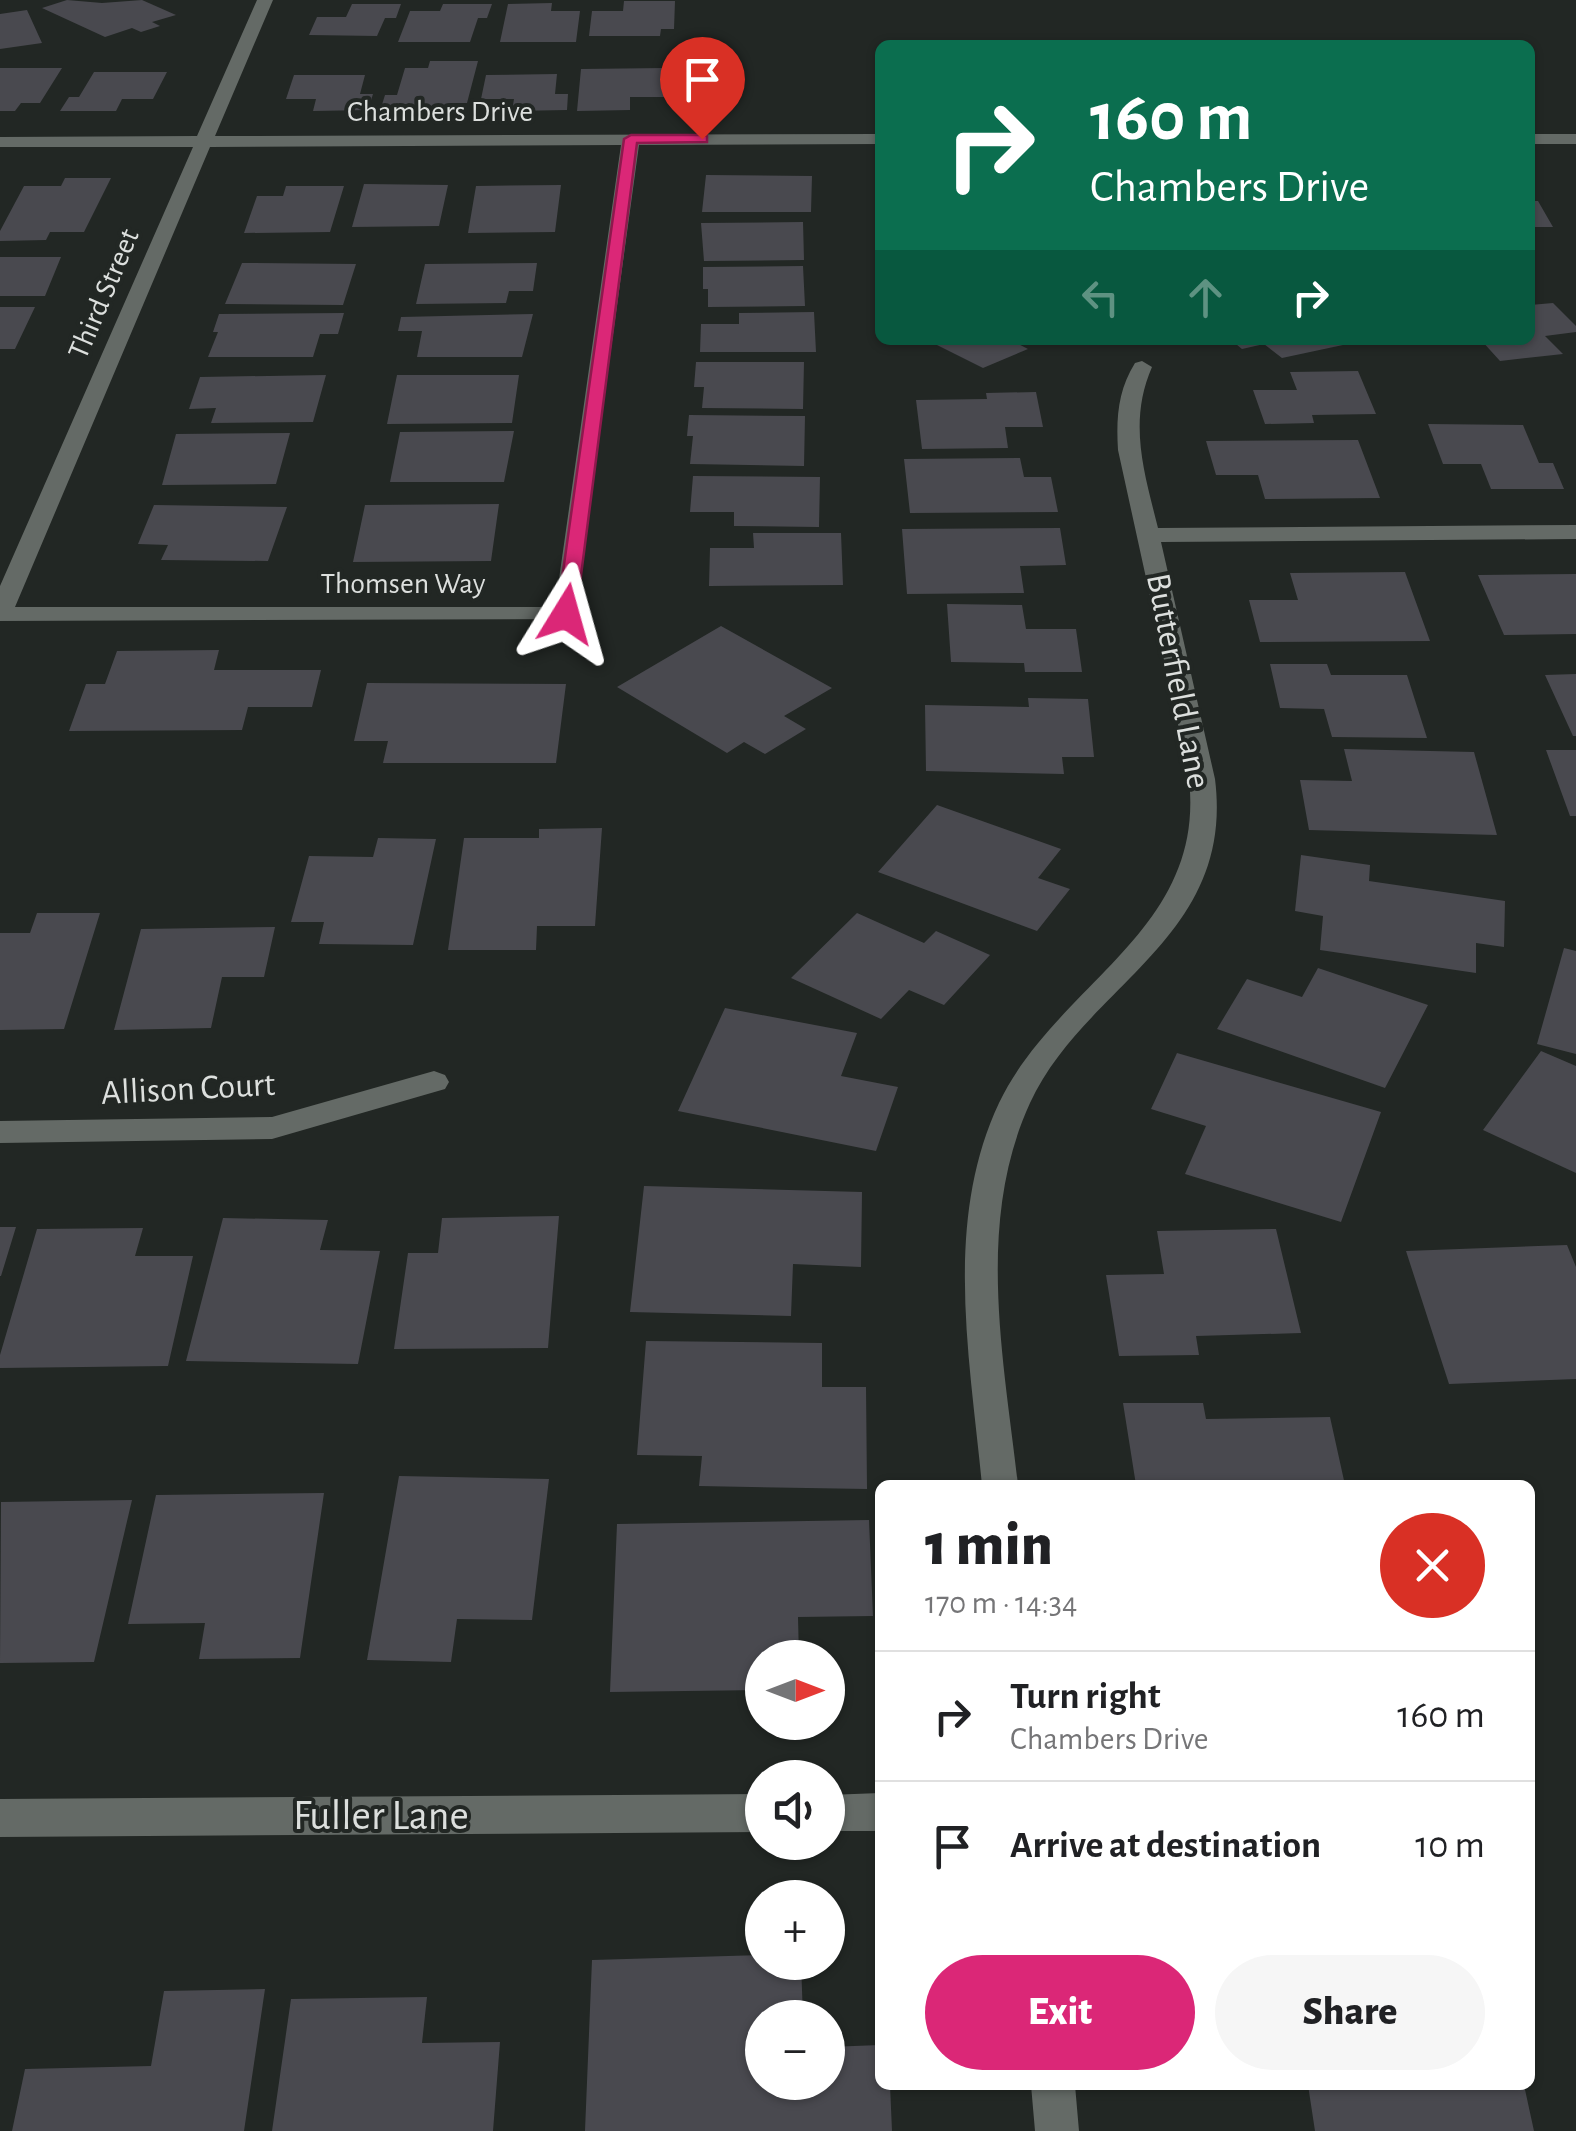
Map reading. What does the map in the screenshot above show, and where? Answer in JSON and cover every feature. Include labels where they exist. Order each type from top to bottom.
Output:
[{"type":"street","name":"Third Street","points":[[0,614],[265,0]]},
{"type":"street","name":"Thomsen Way","points":[[0,614],[566,614],[631,139]]},
{"type":"street","name":"Chambers Drive","points":[[0,142],[875,139]]},
{"type":"street","points":[[1535,139],[1574,142]]},
{"type":"street","points":[[1142,367],[1130,388],[1126,410],[1127,438],[1148,535]]},
{"type":"street","name":"Butterfield Lane","points":[[1000,1480],[982,1285],[981,1216],[992,1155],[1017,1094],[1047,1049],[1139,956],[1175,906],[1195,860],[1204,812],[1198,764],[1148,535],[1576,532]]},
{"type":"street","name":"Allison Court","points":[[0,1132],[272,1128],[434,1082]]},
{"type":"street","points":[[845,1812],[875,1812]]},
{"type":"street","name":"Fuller Lane","points":[[0,1818],[745,1813]]},
{"type":"street","points":[[1053,2090],[1057,2131]]},
{"type":"building","points":[[67,0],[142,0],[176,15],[152,22],[160,26],[141,32],[132,28],[105,37],[42,8]]},
{"type":"building","points":[[624,1],[675,1],[674,29],[661,29],[660,36],[589,36],[592,11],[623,11]]},
{"type":"building","points":[[552,3],[551,11],[580,11],[576,42],[500,42],[508,4]]},
{"type":"building","points":[[352,4],[401,4],[396,18],[385,18],[377,36],[309,35],[317,17],[346,17]]},
{"type":"building","points":[[443,4],[492,4],[487,18],[478,18],[470,42],[398,42],[410,11],[440,11]]},
{"type":"building","points":[[27,10],[42,43],[0,49],[0,14]]},
{"type":"building","points":[[430,61],[478,61],[467,103],[449,103],[447,111],[380,111],[385,95],[397,95],[405,68],[428,68]]},
{"type":"building","points":[[0,68],[62,68],[40,103],[21,103],[15,111],[0,111]]},
{"type":"building","points":[[665,68],[664,97],[630,97],[630,110],[577,111],[581,69]]},
{"type":"building","points":[[94,72],[167,72],[153,99],[122,99],[116,111],[60,111],[69,97],[79,97]]},
{"type":"building","points":[[557,74],[555,94],[568,94],[567,110],[512,111],[514,99],[481,99],[486,75]]},
{"type":"building","points":[[294,75],[365,75],[360,94],[373,94],[368,110],[313,111],[316,99],[286,99]]},
{"type":"building","points":[[706,175],[812,176],[811,212],[702,212]]},
{"type":"building","points":[[65,178],[111,178],[84,232],[50,232],[46,240],[0,241],[0,231],[24,186],[61,186]]},
{"type":"building","points":[[364,184],[448,185],[439,226],[352,227]]},
{"type":"building","points":[[561,185],[555,232],[468,233],[476,186]]},
{"type":"building","points":[[286,186],[344,186],[330,232],[244,233],[257,196],[283,196]]},
{"type":"building","points":[[1535,201],[1538,201],[1553,227],[1535,227]]},
{"type":"building","points":[[803,222],[804,260],[704,261],[701,223]]},
{"type":"building","points":[[0,257],[61,257],[45,296],[0,296]]},
{"type":"building","points":[[242,263],[356,264],[343,305],[225,304]]},
{"type":"building","points":[[537,263],[533,291],[509,291],[506,303],[416,304],[425,264]]},
{"type":"building","points":[[803,266],[805,306],[708,307],[703,267]]},
{"type":"building","points":[[1553,303],[1576,326],[1576,332],[1545,336],[1563,354],[1500,361],[1486,345],[1535,345],[1535,305]]},
{"type":"building","points":[[0,307],[35,307],[15,349],[0,349]]},
{"type":"building","points":[[814,312],[816,352],[700,352],[701,324],[739,324],[739,313]]},
{"type":"building","points":[[344,313],[338,334],[320,334],[313,357],[208,357],[218,332],[213,332],[219,314]]},
{"type":"building","points":[[533,314],[522,357],[417,357],[422,331],[398,331],[401,317]]},
{"type":"building","points":[[937,345],[1020,345],[1028,349],[983,368]]},
{"type":"building","points":[[1265,345],[1343,345],[1282,358]]},
{"type":"building","points":[[696,362],[804,362],[803,409],[702,408],[704,387],[694,387]]},
{"type":"building","points":[[1358,371],[1376,414],[1312,415],[1314,423],[1265,424],[1253,390],[1297,390],[1290,372]]},
{"type":"building","points":[[326,375],[313,422],[211,423],[216,408],[189,409],[200,377]]},
{"type":"building","points":[[397,375],[519,375],[512,423],[387,424]]},
{"type":"building","points":[[1036,392],[1043,427],[1005,427],[1008,448],[922,449],[916,400],[987,399],[986,393]]},
{"type":"building","points":[[689,415],[805,416],[804,466],[690,464],[693,436],[687,436]]},
{"type":"building","points":[[1428,424],[1523,425],[1539,463],[1553,463],[1564,489],[1491,489],[1481,464],[1443,464]]},
{"type":"building","points":[[514,431],[504,482],[390,482],[400,432]]},
{"type":"building","points":[[290,433],[276,484],[162,485],[176,434]]},
{"type":"building","points":[[1358,440],[1380,498],[1265,499],[1258,475],[1216,475],[1206,441]]},
{"type":"building","points":[[1020,458],[1024,477],[1051,477],[1058,512],[910,513],[904,459]]},
{"type":"building","points":[[693,476],[820,477],[819,527],[734,526],[734,512],[690,512]]},
{"type":"building","points":[[499,504],[491,561],[353,562],[365,505]]},
{"type":"building","points":[[154,505],[287,507],[268,561],[161,560],[168,545],[138,544]]},
{"type":"building","points":[[1060,528],[1066,565],[1020,566],[1024,593],[907,594],[902,529]]},
{"type":"building","points":[[753,533],[841,533],[843,585],[709,586],[710,548],[754,548]]},
{"type":"building","points":[[1405,572],[1430,641],[1260,642],[1249,600],[1298,600],[1290,573]]},
{"type":"building","points":[[1576,574],[1576,634],[1504,635],[1478,575]]},
{"type":"building","points":[[947,604],[1022,605],[1026,629],[1076,629],[1082,672],[1025,672],[1024,663],[951,662]]},
{"type":"building","points":[[721,626],[832,688],[784,716],[806,729],[765,754],[744,742],[727,753],[617,687]]},
{"type":"building","points":[[219,650],[214,670],[321,670],[312,707],[248,707],[242,730],[69,731],[86,684],[105,684],[117,651]]},
{"type":"building","points":[[1270,664],[1327,664],[1331,675],[1407,675],[1427,738],[1332,737],[1324,709],[1280,708]]},
{"type":"building","points":[[1576,674],[1576,736],[1573,736],[1545,675]]},
{"type":"building","points":[[367,683],[566,684],[556,763],[383,763],[388,741],[354,741]]},
{"type":"building","points":[[1028,698],[1088,699],[1094,757],[1062,757],[1064,774],[926,771],[925,705],[1029,707]]},
{"type":"building","points":[[1344,749],[1474,752],[1497,835],[1309,830],[1300,780],[1352,781]]},
{"type":"building","points":[[1546,750],[1576,750],[1576,816],[1570,816]]},
{"type":"building","points":[[937,805],[1061,849],[1038,878],[1070,889],[1037,931],[878,872]]},
{"type":"building","points":[[602,828],[595,926],[537,926],[536,950],[448,950],[464,838],[539,838],[539,829]]},
{"type":"building","points":[[378,838],[436,839],[413,945],[319,944],[324,922],[291,922],[309,856],[373,857]]},
{"type":"building","points":[[1301,855],[1370,865],[1369,881],[1505,901],[1504,947],[1476,943],[1476,973],[1320,950],[1323,916],[1295,911]]},
{"type":"building","points":[[37,913],[100,913],[64,1029],[0,1030],[0,933],[30,933]]},
{"type":"building","points":[[857,913],[924,943],[936,931],[990,955],[944,1005],[909,990],[881,1019],[791,978]]},
{"type":"building","points":[[275,927],[264,977],[222,977],[211,1028],[114,1030],[141,929]]},
{"type":"building","points":[[1564,948],[1576,951],[1576,1054],[1537,1044]]},
{"type":"building","points":[[1318,968],[1428,1005],[1385,1088],[1217,1029],[1247,979],[1302,997]]},
{"type":"building","points":[[725,1008],[857,1033],[841,1076],[898,1087],[876,1151],[678,1111]]},
{"type":"building","points":[[1541,1051],[1576,1066],[1576,1173],[1483,1130]]},
{"type":"building","points":[[1177,1053],[1381,1112],[1341,1222],[1185,1174],[1206,1126],[1151,1109]]},
{"type":"building","points":[[644,1186],[862,1192],[861,1267],[793,1264],[791,1316],[630,1312]]},
{"type":"building","points":[[559,1216],[548,1348],[394,1349],[408,1253],[438,1253],[442,1218]]},
{"type":"building","points":[[223,1218],[328,1220],[320,1250],[380,1251],[358,1364],[186,1361]]},
{"type":"building","points":[[0,1227],[16,1227],[1,1276],[0,1276]]},
{"type":"building","points":[[143,1228],[135,1256],[193,1256],[168,1366],[0,1368],[0,1355],[37,1229]]},
{"type":"building","points":[[1276,1229],[1301,1333],[1196,1336],[1199,1355],[1119,1356],[1106,1275],[1164,1274],[1157,1231]]},
{"type":"building","points":[[1567,1245],[1576,1267],[1576,1379],[1449,1384],[1406,1251]]},
{"type":"building","points":[[646,1341],[822,1343],[822,1387],[866,1387],[867,1489],[699,1486],[702,1456],[637,1455]]},
{"type":"building","points":[[1123,1403],[1203,1403],[1206,1419],[1330,1417],[1344,1480],[1135,1480]]},
{"type":"building","points":[[399,1476],[549,1479],[532,1620],[457,1619],[451,1662],[367,1660]]},
{"type":"building","points":[[324,1493],[300,1658],[199,1659],[205,1623],[128,1624],[156,1495]]},
{"type":"building","points":[[132,1500],[94,1662],[0,1663],[1,1502]]},
{"type":"building","points":[[869,1520],[873,1616],[798,1617],[799,1640],[745,1640],[745,1690],[610,1692],[617,1524]]},
{"type":"building","points":[[745,1956],[745,1980],[802,1980],[802,2000],[745,2000],[745,2100],[845,2100],[845,2046],[875,2045],[875,2090],[890,2090],[892,2131],[585,2131],[592,1960]]},
{"type":"building","points":[[265,1989],[244,2131],[12,2131],[25,2069],[151,2066],[164,1991]]},
{"type":"building","points":[[427,1997],[422,2043],[500,2042],[493,2131],[272,2131],[291,1999]]},
{"type":"building","points":[[1309,2090],[1525,2090],[1534,2131],[1315,2131]]},
{"type":"route","points":[[566,614],[631,139],[702,139]]}]
